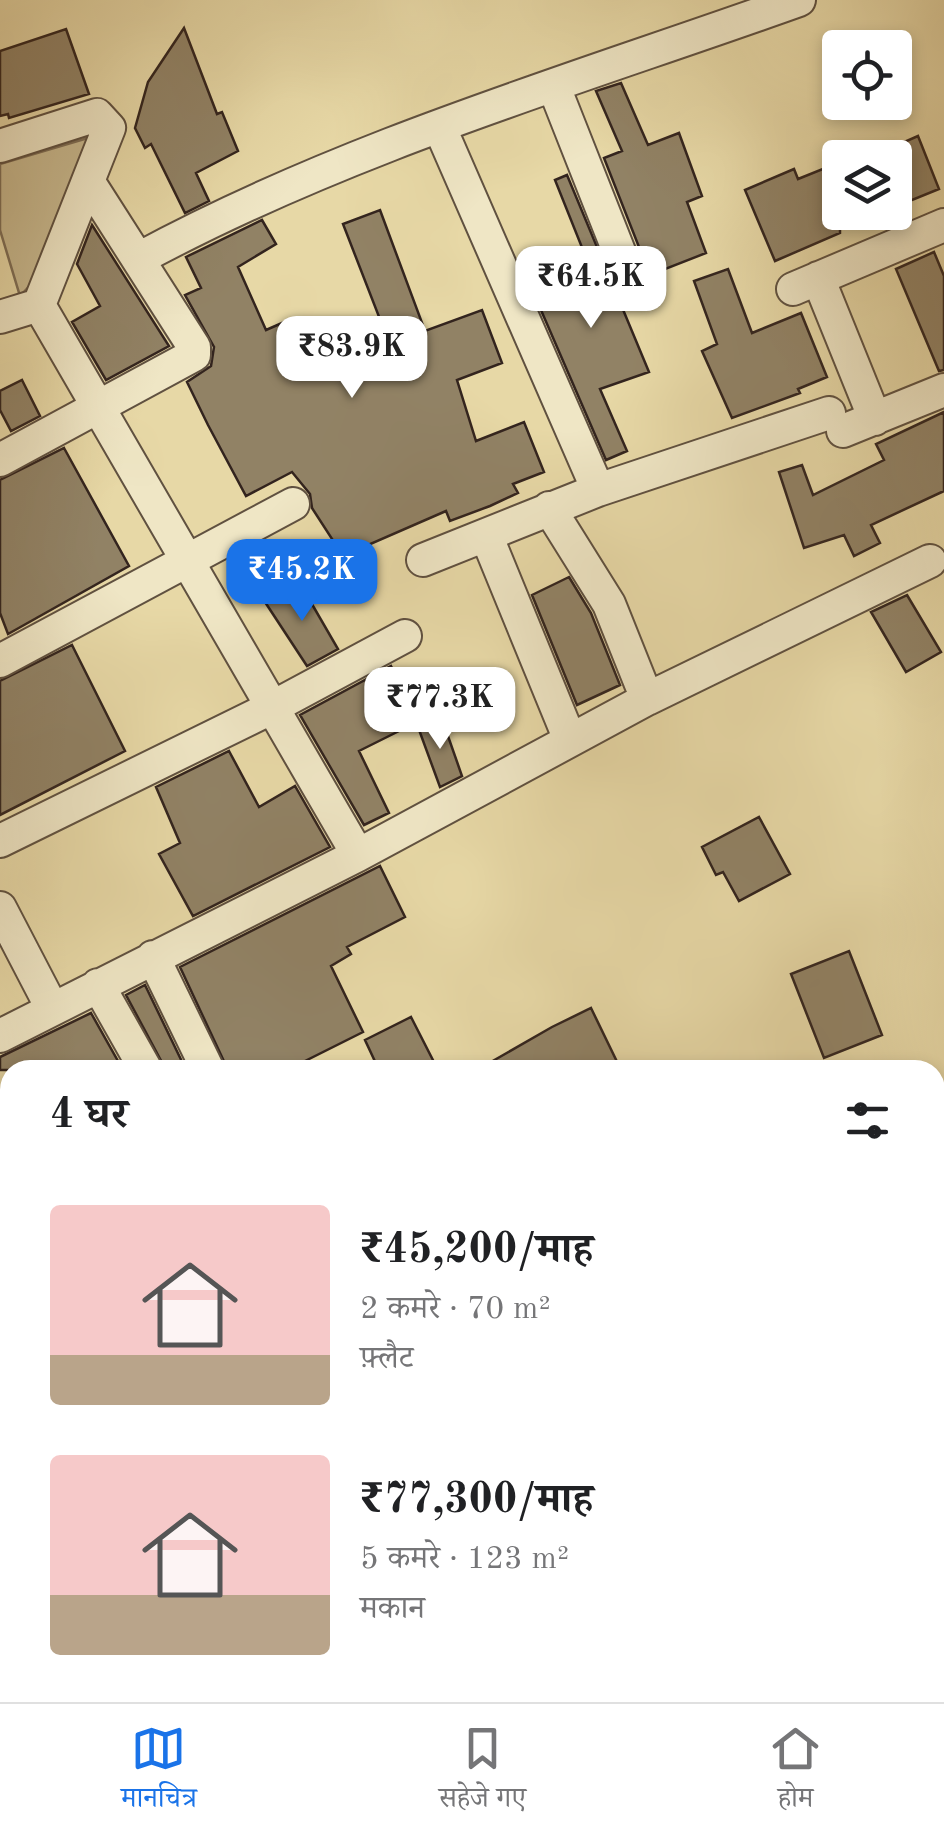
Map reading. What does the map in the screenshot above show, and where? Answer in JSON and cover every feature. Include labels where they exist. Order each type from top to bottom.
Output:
[{"type":"street","points":[[140,258],[239,208],[440,128],[798,0]]},
{"type":"street","points":[[554,87],[631,282]]},
{"type":"street","points":[[0,146],[98,116],[108,128],[40,304],[97,410],[358,855]]},
{"type":"street","points":[[440,128],[598,490]]},
{"type":"street","points":[[0,460],[194,355],[194,346],[88,181]]},
{"type":"street","points":[[875,419],[806,284],[944,225]]},
{"type":"street","points":[[0,317],[40,304]]},
{"type":"street","points":[[423,560],[598,490],[836,422],[875,419],[944,390]]},
{"type":"street","points":[[0,661],[292,504]]},
{"type":"street","points":[[549,508],[609,604],[647,699]]},
{"type":"street","points":[[486,535],[570,740]]},
{"type":"street","points":[[0,1036],[358,855],[647,699],[930,561]]},
{"type":"street","points":[[0,841],[272,708],[405,636]]},
{"type":"street","points":[[0,908],[52,1008]]},
{"type":"street","points":[[154,957],[203,1060]]},
{"type":"street","points":[[98,985],[140,1060]]},
{"type":"shaded area","points":[[98,135],[35,280],[20,296],[0,230],[0,164]]},
{"type":"building","points":[[184,28],[217,114],[222,112],[238,151],[196,173],[209,201],[185,213],[151,144],[145,148],[135,128],[148,82]]},
{"type":"building","points":[[66,29],[89,94],[9,118],[8,114],[0,116],[0,51]]},
{"type":"building","points":[[621,83],[648,145],[679,133],[702,196],[687,202],[706,253],[650,275],[604,158],[622,151],[596,91]]},
{"type":"building","points":[[918,136],[939,189],[912,200],[912,140],[909,140]]},
{"type":"building","points":[[794,169],[798,179],[822,169],[822,230],[840,233],[775,261],[745,190]]},
{"type":"building","points":[[567,175],[649,372],[600,389],[627,451],[606,460],[531,287],[591,270],[555,180]]},
{"type":"building","points":[[380,210],[425,331],[482,310],[502,363],[457,380],[476,441],[524,422],[544,472],[513,484],[518,493],[490,506],[450,521],[446,511],[343,556],[312,508],[310,494],[292,472],[246,496],[208,425],[187,382],[211,366],[214,347],[185,295],[201,288],[186,257],[262,220],[276,244],[238,267],[266,330],[282,323],[285,331],[305,323],[323,373],[390,345],[343,224]]},
{"type":"building","points":[[92,225],[169,346],[106,380],[72,322],[100,306],[77,264]]},
{"type":"building","points":[[934,252],[944,276],[944,370],[939,371],[896,269]]},
{"type":"building","points":[[728,269],[752,333],[801,313],[827,377],[798,389],[800,393],[732,418],[702,351],[717,344],[694,281]]},
{"type":"building","points":[[22,380],[40,416],[11,431],[0,410],[0,391]]},
{"type":"building","points":[[944,412],[944,491],[871,525],[880,543],[854,556],[844,535],[804,548],[779,472],[802,465],[813,495],[884,460],[876,444]]},
{"type":"building","points":[[64,448],[129,566],[8,634],[0,613],[0,480]]},
{"type":"building","points":[[569,577],[591,613],[620,685],[577,705],[532,595]]},
{"type":"building","points":[[298,580],[338,649],[307,666],[265,602]]},
{"type":"building","points":[[907,595],[941,652],[906,672],[871,612]]},
{"type":"building","points":[[72,645],[125,751],[0,815],[0,681]]},
{"type":"building","points":[[391,666],[419,721],[359,751],[389,813],[364,825],[300,715]]},
{"type":"building","points":[[442,719],[462,776],[440,787],[418,727]]},
{"type":"building","points":[[229,751],[259,807],[295,786],[330,847],[193,916],[159,854],[180,843],[156,787]]},
{"type":"building","points":[[759,817],[790,874],[739,901],[723,872],[716,875],[702,847]]},
{"type":"building","points":[[380,866],[405,917],[347,947],[351,954],[331,966],[363,1032],[307,1060],[223,1060],[180,967]]},
{"type":"building","points":[[849,951],[882,1035],[824,1058],[791,974]]},
{"type":"building","points":[[145,985],[181,1060],[161,1060],[126,995]]},
{"type":"building","points":[[591,1008],[616,1060],[494,1060]]},
{"type":"building","points":[[91,1013],[117,1060],[0,1060]]},
{"type":"building","points":[[411,1017],[433,1060],[374,1060],[365,1040]]}]
